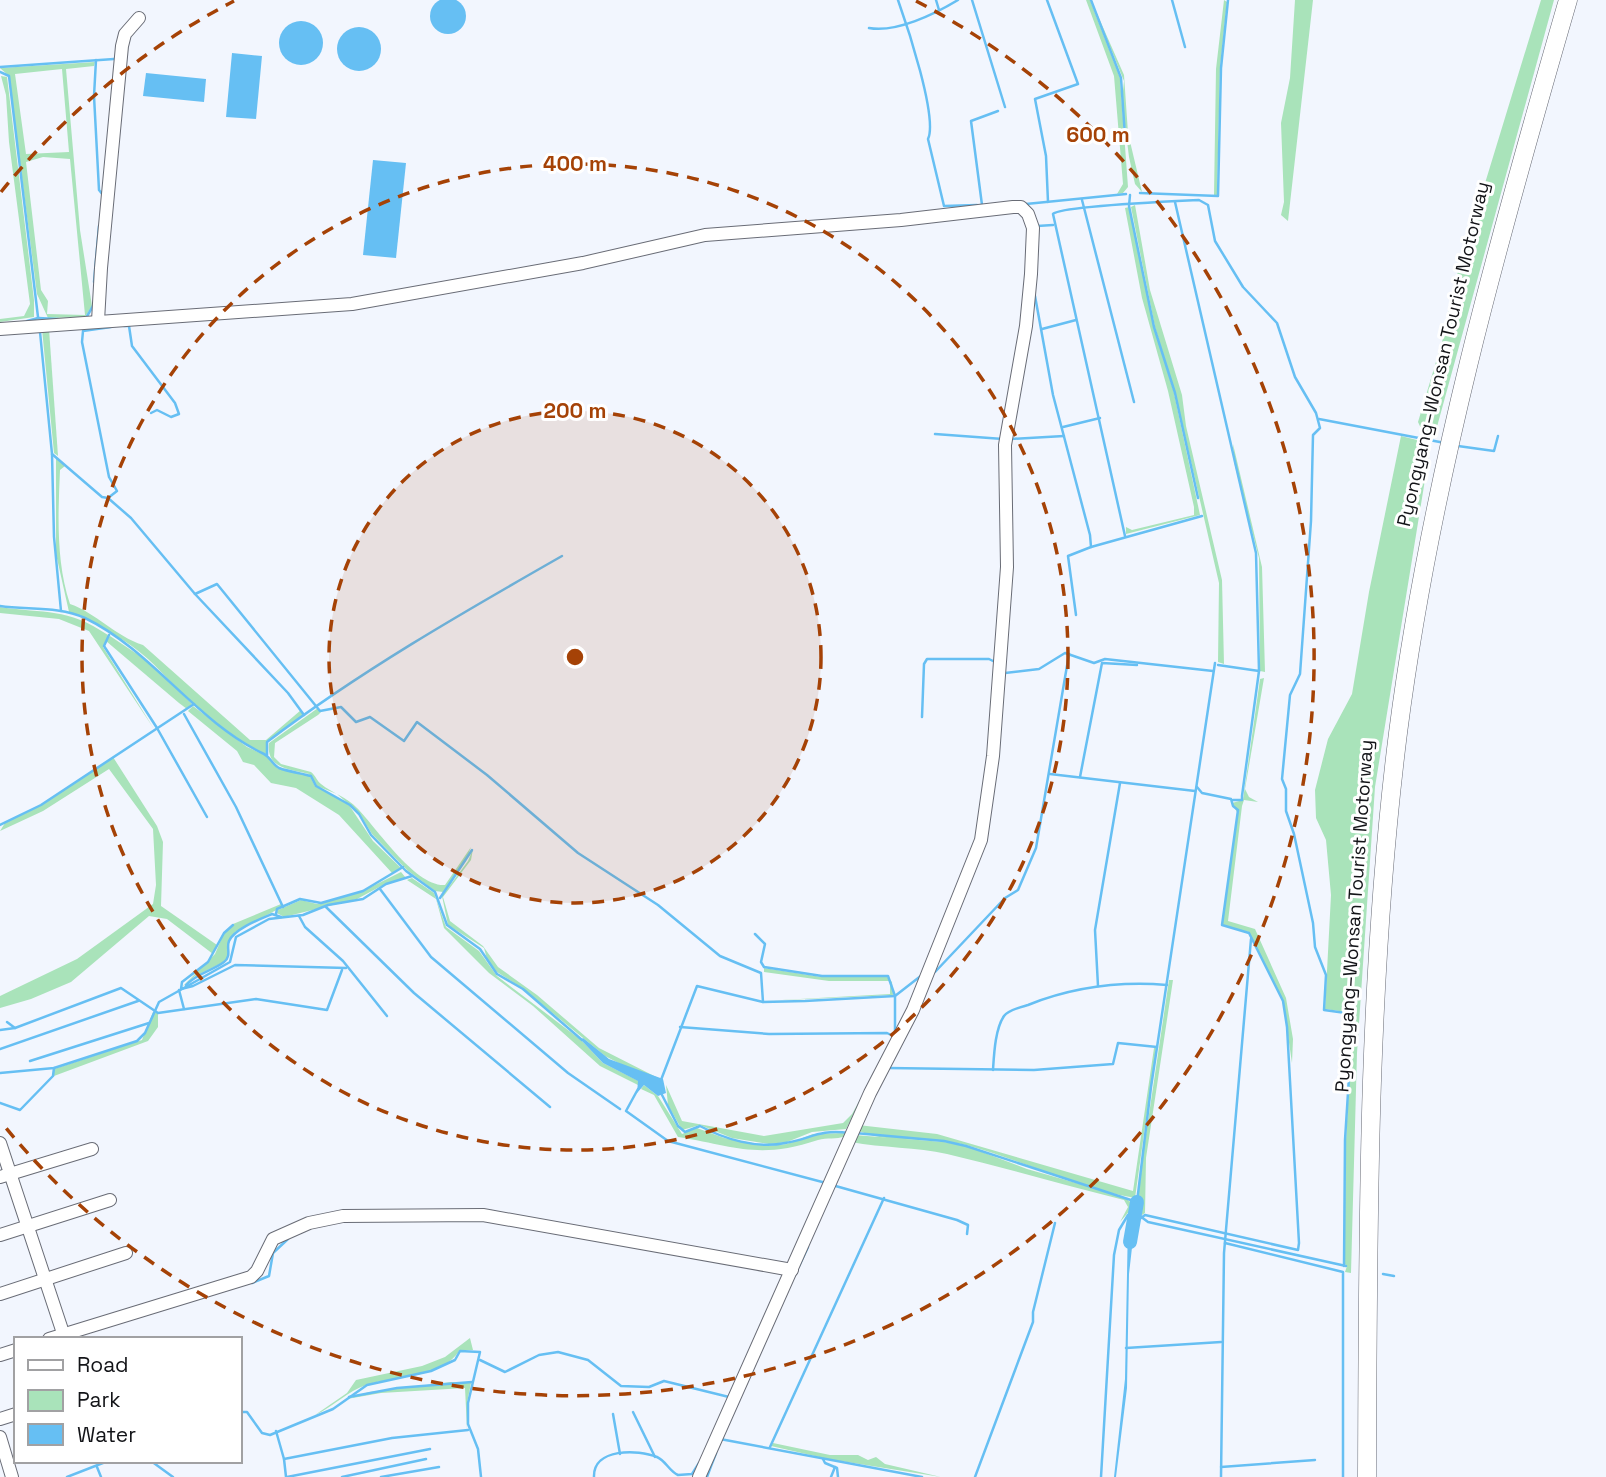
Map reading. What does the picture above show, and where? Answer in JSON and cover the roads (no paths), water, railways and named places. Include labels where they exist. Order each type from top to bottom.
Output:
[{"type":"highway","name":"Pyongyang–Wonsan Tourist Motorway","points":[[1358,1477],[1360,1133],[1378,841],[1404,630],[1499,202],[1557,0]]},
{"type":"highway","points":[[1367,1477],[1368,1136],[1386,841],[1398,730],[1445,443],[1508,207],[1568,0]]},
{"type":"street","points":[[99,321],[122,46],[125,34],[139,18]]},
{"type":"street","points":[[0,329],[352,304],[583,263],[705,235],[901,220],[995,208],[1025,209],[1033,228],[1031,274],[1026,326],[1005,445],[1007,567],[993,756],[981,840],[913,1010],[870,1093],[699,1477]]},
{"type":"street","points":[[0,1143],[5,1175],[28,1226],[64,1336],[251,1277],[257,1271],[273,1239],[309,1223],[343,1216],[483,1215],[792,1270]]},
{"type":"street","points":[[5,1175],[92,1149]]},
{"type":"street","points":[[0,1235],[110,1200]]},
{"type":"street","points":[[0,1294],[126,1253]]},
{"type":"street","points":[[0,1437],[12,1477]]},
{"type":"water","points":[[452,-1],[461,3],[466,16],[461,29],[448,34],[435,29],[430,16],[435,3]]},
{"type":"water","points":[[301,21],[310,22],[317,27],[322,34],[322,52],[317,59],[310,64],[301,65],[292,64],[285,59],[280,52],[279,43],[280,34],[285,27],[292,22]]},
{"type":"water","points":[[359,27],[368,28],[375,33],[380,40],[380,58],[375,65],[368,70],[359,71],[350,70],[343,65],[338,58],[337,49],[338,40],[343,33],[350,28]]},
{"type":"water","points":[[232,53],[262,56],[256,119],[226,117]]},
{"type":"water","points":[[146,73],[206,79],[204,102],[143,96]]},
{"type":"water","points":[[373,160],[406,163],[396,258],[363,255]]},
{"type":"water","points":[[583,1038],[609,1059],[663,1079],[666,1093],[658,1096],[644,1085],[637,1093],[638,1081],[603,1063],[581,1040]]},
{"type":"water","points":[[1128,1222],[1140,1224],[1134,1230],[1129,1274],[1127,1388],[1114,1477],[1125,1379]]},
{"type":"waterway","points":[[898,0],[925,92],[929,112],[928,139],[944,206],[977,205]]},
{"type":"waterway","points":[[936,0],[939,10]]},
{"type":"waterway","points":[[869,28],[903,25],[958,0]]},
{"type":"waterway","points":[[972,0],[1005,107]]},
{"type":"waterway","points":[[1047,0],[1078,84],[1035,99],[1046,156],[1048,202]]},
{"type":"waterway","points":[[1091,0],[1121,78],[1125,136]]},
{"type":"waterway","points":[[1172,0],[1185,47]]},
{"type":"waterway","points":[[1140,193],[1218,196],[1221,68],[1228,0]]},
{"type":"waterway","points":[[0,67],[114,59]]},
{"type":"waterway","points":[[96,60],[94,96],[99,190],[103,195]]},
{"type":"waterway","points":[[0,72],[9,76],[38,317]]},
{"type":"waterway","points":[[982,205],[971,121],[998,111]]},
{"type":"waterway","points":[[1026,204],[1126,194]]},
{"type":"waterway","points":[[1130,195],[1129,206],[1154,327],[1175,393],[1198,498]]},
{"type":"waterway","points":[[1082,200],[1134,402]]},
{"type":"waterway","points":[[1125,536],[1053,214],[1097,206],[1199,200],[1208,205],[1215,241],[1243,287],[1277,323],[1295,377],[1316,413],[1320,428],[1313,435],[1311,521],[1300,674],[1290,695],[1282,779],[1286,789],[1286,811],[1294,834],[1313,923],[1315,947],[1326,975],[1324,1010],[1353,1014],[1345,1140],[1344,1266]]},
{"type":"waterway","points":[[1175,202],[1256,553],[1259,671],[1218,665]]},
{"type":"waterway","points":[[1037,226],[1053,225]]},
{"type":"waterway","points":[[94,282],[99,226]]},
{"type":"waterway","points":[[1035,296],[1053,395],[1090,535],[1091,547],[1068,556],[1076,615]]},
{"type":"waterway","points":[[86,318],[93,306]]},
{"type":"waterway","points":[[27,321],[38,318],[58,319]]},
{"type":"waterway","points":[[1042,329],[1076,320]]},
{"type":"waterway","points":[[124,326],[129,326],[132,346],[175,403],[179,414],[171,417],[157,410],[151,413]]},
{"type":"waterway","points":[[52,454],[102,497],[108,498],[117,491],[109,477],[82,342],[83,331],[111,327]]},
{"type":"waterway","points":[[40,332],[52,454],[54,537],[61,611]]},
{"type":"waterway","points":[[1063,427],[1100,418]]},
{"type":"waterway","points":[[1319,419],[1445,443]]},
{"type":"waterway","points":[[935,434],[1003,439]]},
{"type":"waterway","points":[[1011,439],[1064,436]]},
{"type":"waterway","points":[[1458,446],[1494,451],[1498,436]]},
{"type":"waterway","points":[[108,498],[131,518],[195,594],[217,584],[320,711],[341,707],[356,722],[370,717],[404,741],[417,722],[487,775],[578,853],[658,905],[720,956],[761,973],[763,1002]]},
{"type":"waterway","points":[[1091,547],[1202,516]]},
{"type":"waterway","points":[[267,755],[267,742],[338,691],[449,621],[562,556]]},
{"type":"waterway","points":[[195,594],[288,693],[304,715]]},
{"type":"waterway","points":[[0,606],[54,610],[85,618],[132,649],[216,723],[266,755],[277,767],[311,776],[316,786],[350,805],[359,814],[371,835],[406,871],[435,892],[447,925],[480,949],[497,974],[523,989],[582,1040]]},
{"type":"waterway","points":[[109,635],[104,646],[157,728],[207,817]]},
{"type":"waterway","points":[[1005,673],[1039,669],[1065,653],[1094,663],[1105,659],[1213,671]]},
{"type":"waterway","points":[[935,972],[1005,898],[1018,890],[1036,848],[1069,654]]},
{"type":"waterway","points":[[922,717],[924,664],[927,659],[989,659],[995,662]]},
{"type":"waterway","points":[[1080,777],[1102,663],[1137,665]]},
{"type":"waterway","points":[[855,1133],[944,1141],[966,1146],[1137,1202],[1151,1087],[1215,663]]},
{"type":"waterway","points":[[1233,800],[1242,800],[1259,671]]},
{"type":"waterway","points":[[0,825],[41,805],[194,704]]},
{"type":"waterway","points":[[184,714],[236,807],[283,907]]},
{"type":"waterway","points":[[1050,774],[1195,791]]},
{"type":"waterway","points":[[1098,986],[1095,930],[1120,783]]},
{"type":"waterway","points":[[1141,1218],[1145,1215],[1298,1250],[1287,1027],[1283,1001],[1249,933],[1222,925],[1238,810],[1231,799],[1202,793],[1197,787]]},
{"type":"waterway","points":[[440,898],[472,850]]},
{"type":"waterway","points":[[276,914],[277,909],[300,899],[321,903],[363,891],[403,867]]},
{"type":"waterway","points":[[0,1073],[54,1068],[137,1041],[145,1033],[159,1002],[230,962],[236,937],[269,919],[303,915],[328,905],[363,899],[386,884],[412,876]]},
{"type":"waterway","points":[[380,889],[431,957],[568,1073],[620,1109]]},
{"type":"waterway","points":[[326,907],[414,993],[550,1107]]},
{"type":"waterway","points":[[186,985],[226,960],[229,941],[236,932],[272,914],[281,917]]},
{"type":"waterway","points":[[299,916],[305,927],[343,961],[387,1016]]},
{"type":"waterway","points":[[233,925],[224,933],[208,962],[182,982],[181,989],[193,986],[235,965],[346,968]]},
{"type":"waterway","points":[[755,934],[765,944],[761,962],[764,967],[822,976],[888,976],[895,996],[895,1032]]},
{"type":"waterway","points":[[1221,1477],[1224,1253],[1251,939]]},
{"type":"waterway","points":[[0,1030],[15,1028],[121,988],[158,1013],[256,999],[327,1010],[342,970]]},
{"type":"waterway","points":[[661,1080],[697,986],[763,1002],[805,1001],[895,996],[922,975]]},
{"type":"waterway","points":[[993,1070],[999,1028],[1004,1016],[1012,1010],[1062,994],[1096,987],[1167,985]]},
{"type":"waterway","points":[[179,990],[184,1009]]},
{"type":"waterway","points":[[0,1049],[138,1001]]},
{"type":"waterway","points":[[7,1022],[15,1028]]},
{"type":"waterway","points":[[30,1061],[149,1023]]},
{"type":"waterway","points":[[680,1027],[769,1034],[887,1033],[893,1036]]},
{"type":"waterway","points":[[887,1068],[1034,1070],[1113,1064],[1118,1043],[1157,1047]]},
{"type":"waterway","points":[[0,1103],[20,1110],[53,1076],[54,1068]]},
{"type":"waterway","points":[[638,1089],[626,1111],[668,1141],[826,1183]]},
{"type":"waterway","points":[[661,1093],[678,1126],[685,1132],[700,1126],[730,1139],[763,1145],[785,1143],[822,1133],[849,1133]]},
{"type":"waterway","points":[[832,1185],[957,1220],[968,1225],[967,1234]]},
{"type":"waterway","points":[[770,1447],[884,1198]]},
{"type":"waterway","points":[[1130,1242],[1137,1202]]},
{"type":"waterway","points":[[1101,1477],[1114,1255],[1119,1230],[1128,1215],[1136,1213],[1148,1222],[1346,1266]]},
{"type":"waterway","points":[[975,1477],[1033,1322],[1033,1312],[1055,1223]]},
{"type":"waterway","points":[[252,1283],[269,1276],[273,1253],[288,1239]]},
{"type":"waterway","points":[[1225,1243],[1343,1272],[1343,1477]]},
{"type":"waterway","points":[[799,1266],[808,1247]]},
{"type":"waterway","points":[[1383,1274],[1394,1276]]},
{"type":"waterway","points":[[1126,1348],[1221,1342]]},
{"type":"waterway","points":[[242,1412],[247,1412],[262,1433],[270,1435],[333,1409],[367,1385],[431,1371],[455,1360],[460,1351],[480,1352],[468,1403],[468,1424],[478,1449],[481,1477]]},
{"type":"waterway","points":[[480,1360],[505,1372],[539,1355],[558,1352],[588,1360],[621,1386],[649,1387],[664,1381],[729,1397]]},
{"type":"waterway","points":[[349,1397],[397,1388],[472,1382]]},
{"type":"waterway","points":[[633,1412],[655,1457]]},
{"type":"waterway","points":[[613,1414],[620,1454]]},
{"type":"waterway","points":[[284,1459],[392,1438],[468,1430]]},
{"type":"waterway","points":[[276,1431],[286,1477]]},
{"type":"waterway","points":[[720,1439],[922,1477]]},
{"type":"waterway","points":[[287,1477],[430,1449]]},
{"type":"waterway","points":[[594,1477],[596,1467],[601,1461],[618,1453],[649,1454],[663,1461],[678,1475],[692,1474],[699,1463]]},
{"type":"waterway","points":[[707,1477],[716,1453]]},
{"type":"waterway","points":[[342,1477],[426,1459]]},
{"type":"waterway","points":[[823,1459],[825,1463],[837,1468],[838,1477]]},
{"type":"waterway","points":[[1221,1467],[1315,1460]]},
{"type":"waterway","points":[[67,1477],[103,1463]]},
{"type":"waterway","points":[[154,1463],[173,1477]]},
{"type":"waterway","points":[[97,1467],[101,1477]]},
{"type":"waterway","points":[[381,1477],[439,1467]]},
{"type":"waterway","points":[[831,1477],[835,1467]]}]
